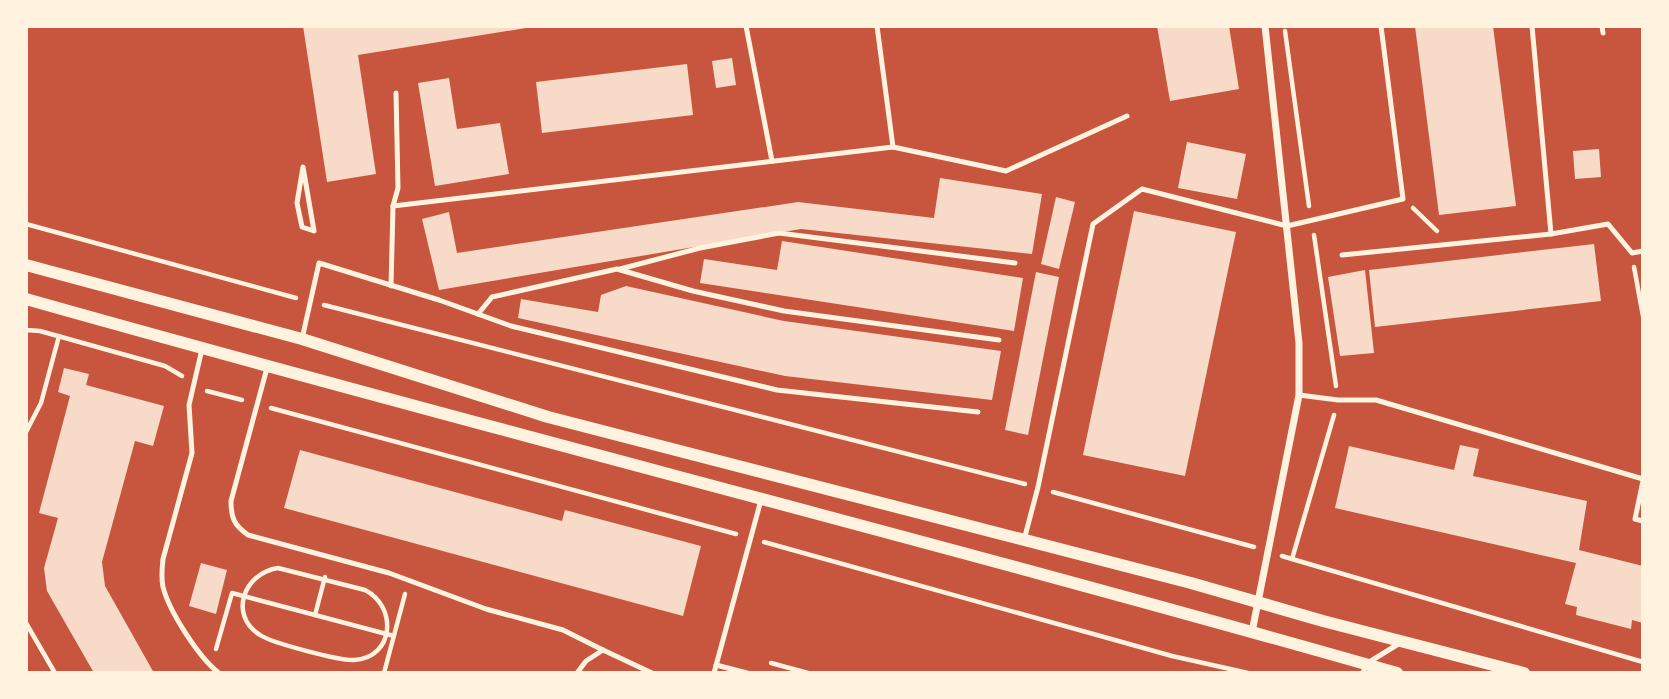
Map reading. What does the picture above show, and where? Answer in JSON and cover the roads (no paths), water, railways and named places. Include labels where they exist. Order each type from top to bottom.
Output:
[{"type":"street","points":[[1252,632],[1299,395],[1299,343],[1265,26]]},
{"type":"street","points":[[26,265],[302,339],[548,417],[1524,673]]},
{"type":"street","points":[[26,299],[202,349],[1252,632],[1365,668],[1397,673]]},
{"type":"lane","points":[[746,26],[772,161]]},
{"type":"lane","points":[[877,26],[893,147]]},
{"type":"lane","points":[[1024,540],[1038,487],[1093,224],[1142,189],[1287,226],[1403,199],[1381,26]]},
{"type":"lane","points":[[1532,26],[1551,234]]},
{"type":"lane","points":[[391,286],[393,206],[398,188],[396,93]]},
{"type":"lane","points":[[393,206],[893,147],[1006,171],[1127,116]]},
{"type":"lane","points":[[303,167],[314,231],[302,227],[297,203],[303,167]]},
{"type":"lane","points":[[1342,255],[1551,234],[1608,224],[1632,253],[1643,251]]},
{"type":"lane","points":[[478,314],[492,297],[700,248],[779,233],[1016,263]]},
{"type":"lane","points":[[302,339],[319,263],[439,300],[511,326],[777,390],[978,412]]},
{"type":"lane","points":[[617,269],[693,291],[784,311],[999,340]]},
{"type":"lane","points":[[202,349],[189,405],[192,453],[163,559],[162,573],[167,600],[197,650],[219,673]]},
{"type":"lane","points":[[268,365],[231,501],[231,515],[236,526],[248,535],[409,580],[485,609],[563,630],[652,673]]},
{"type":"lane","points":[[1299,395],[1338,400],[1376,400],[1643,480],[1635,519],[1643,521]]},
{"type":"lane","points":[[714,673],[762,498]]},
{"type":"lane","points":[[1365,668],[1402,641]]},
{"type":"lane","points":[[577,673],[586,661],[603,650]]},
{"type":"lane","points":[[716,665],[747,673]]}]
